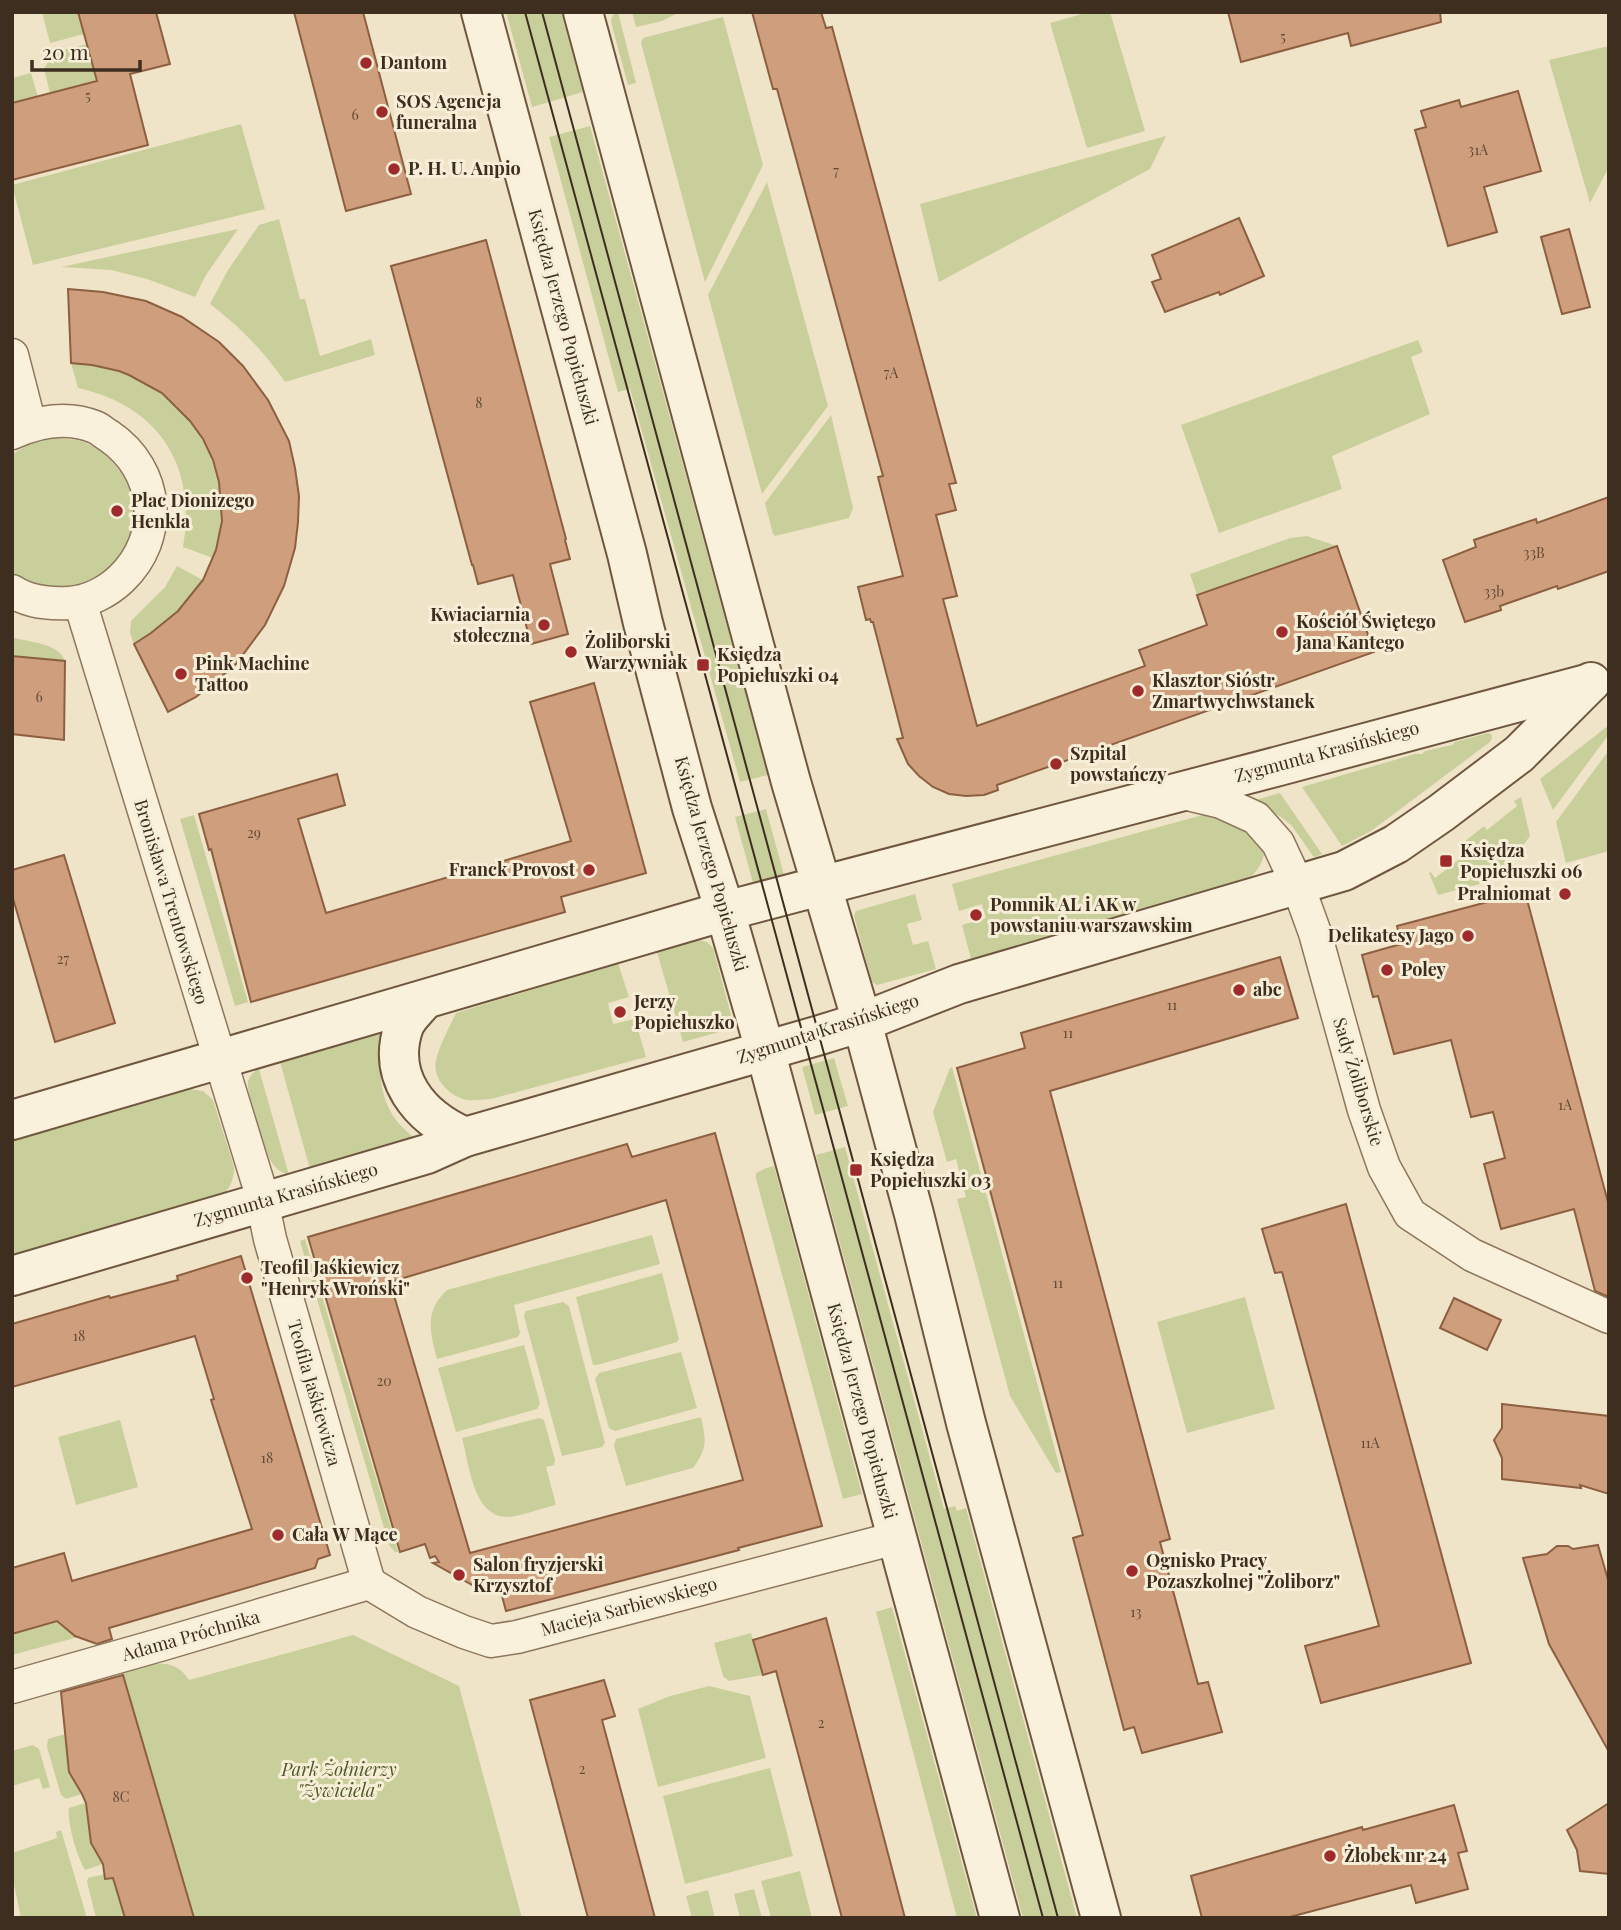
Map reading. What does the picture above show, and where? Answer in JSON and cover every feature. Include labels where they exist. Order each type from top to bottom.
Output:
[{"type":"main road","name":"Księdza Jerzego Popiełuszki","points":[[481,12],[646,636],[765,1050],[1000,1918]]},
{"type":"main road","points":[[583,12],[792,782],[862,1022],[914,1214],[966,1423],[1101,1918]]},
{"type":"main road","name":"Zygmunta Krasińskiego","points":[[12,1120],[725,911],[1600,680]]},
{"type":"main road","name":"Zygmunta Krasińskiego","points":[[12,1276],[427,1154],[465,1137],[862,1022],[959,984],[1344,871],[1396,844],[1441,813],[1519,754],[1600,680]]},
{"type":"main road","points":[[424,1000],[405,1023],[400,1042],[399,1065],[406,1088],[421,1107],[439,1122],[465,1137]]},
{"type":"street","points":[[12,355],[21,429],[63,420],[95,427],[123,446],[142,472],[151,504],[148,537],[134,567],[110,590],[80,602],[48,604],[12,591]]},
{"type":"street","name":"Bronisława Trentowskiego","points":[[80,602],[262,1202]]},
{"type":"street","name":"Sady Żoliborskie","points":[[1179,792],[1221,802],[1256,818],[1278,844],[1298,886],[1315,933],[1364,1110],[1384,1167],[1410,1214],[1472,1255],[1609,1318]]},
{"type":"street","name":"Teofila Jaśkiewicza","points":[[262,1202],[369,1583]]},
{"type":"street","name":"Macieja Sarbiewskiego","points":[[369,1583],[417,1612],[491,1640],[517,1637],[896,1538]]},
{"type":"street","name":"Adama Próchnika","points":[[12,1687],[369,1583]]},
{"type":"green space","points":[[42,12],[78,12],[84,34],[50,43]]},
{"type":"green space","points":[[506,12],[561,12],[583,92],[532,107]]},
{"type":"green space","points":[[615,12],[618,12],[636,83],[628,85],[612,26],[611,19]]},
{"type":"green space","points":[[632,12],[680,12],[662,21],[636,27]]},
{"type":"green space","points":[[1089,12],[1110,12],[1145,131],[1087,148],[1050,23]]},
{"type":"green space","points":[[723,17],[763,165],[705,282],[641,43],[643,38]]},
{"type":"green space","points":[[87,44],[97,81],[50,93],[44,69],[53,53]]},
{"type":"green space","points":[[1609,46],[1609,167],[1590,203],[1549,60]]},
{"type":"green space","points":[[31,73],[38,97],[12,104],[12,78]]},
{"type":"green space","points":[[241,124],[265,209],[33,265],[12,185]]},
{"type":"green space","points":[[590,126],[768,775],[740,782],[630,389],[618,392],[549,137]]},
{"type":"green space","points":[[1166,136],[1150,169],[939,282],[920,204]]},
{"type":"green space","points":[[767,182],[828,406],[762,494],[708,295]]},
{"type":"green space","points":[[279,219],[300,299],[305,299],[320,356],[371,339],[375,355],[285,382],[251,340],[210,304],[228,270],[259,225]]},
{"type":"green space","points":[[238,229],[206,275],[195,297],[147,279],[111,270],[61,267]]},
{"type":"green space","points":[[1418,340],[1423,352],[1411,357],[1430,414],[1332,456],[1342,489],[1219,533],[1181,425]]},
{"type":"green space","points":[[71,363],[108,368],[154,388],[175,406],[193,427],[207,450],[217,475],[221,502],[220,530],[213,558],[183,547],[186,517],[184,490],[177,465],[166,444],[151,425],[131,409],[78,388]]},
{"type":"green space","points":[[831,415],[853,508],[849,518],[775,536],[765,503]]},
{"type":"green space","points":[[58,438],[84,442],[114,464],[130,490],[135,517],[128,543],[114,565],[93,581],[68,589],[40,588],[12,574],[12,454],[34,442]]},
{"type":"green space","points":[[1307,536],[1337,546],[1197,595],[1190,574],[1290,538]]},
{"type":"green space","points":[[177,566],[203,580],[172,616],[134,644],[130,633],[131,621],[165,587]]},
{"type":"green space","points":[[12,637],[50,647],[65,661],[25,658],[12,654]]},
{"type":"green space","points":[[1609,725],[1609,734],[1553,810],[1540,779]]},
{"type":"green space","points":[[1488,733],[1492,738],[1490,742],[1371,831],[1342,846],[1302,787],[1422,754]]},
{"type":"green space","points":[[1609,750],[1609,851],[1566,863],[1556,822]]},
{"type":"green space","points":[[1280,793],[1322,854],[1313,856],[1292,826],[1252,801]]},
{"type":"green space","points":[[1521,797],[1530,836],[1498,879],[1438,895],[1429,873],[1435,878],[1465,855],[1459,846],[1484,826],[1487,830],[1517,806],[1514,801]]},
{"type":"green space","points":[[766,809],[784,875],[753,883],[735,817]]},
{"type":"green space","points":[[1217,811],[1233,817],[1265,848],[1260,866],[1248,880],[971,959],[962,925],[986,918],[982,904],[959,911],[952,884]]},
{"type":"green space","points":[[194,815],[248,1002],[235,1006],[180,819]]},
{"type":"green space","points":[[915,894],[922,920],[907,924],[913,945],[928,941],[936,969],[877,985],[872,982],[854,916],[856,911]]},
{"type":"green space","points":[[699,940],[707,942],[713,948],[734,1026],[683,1042],[657,952]]},
{"type":"green space","points":[[618,963],[629,997],[608,1003],[613,1024],[635,1019],[646,1057],[491,1099],[461,1098],[444,1086],[437,1074],[436,1060],[456,1013]]},
{"type":"green space","points":[[386,1031],[381,1061],[382,1090],[393,1116],[415,1138],[310,1169],[280,1062]]},
{"type":"green space","points":[[834,1058],[848,1106],[815,1115],[802,1067]]},
{"type":"green space","points":[[952,1067],[1061,1472],[1056,1473],[1010,1396],[957,1199],[966,1197],[956,1159],[947,1162],[933,1112]]},
{"type":"green space","points":[[259,1069],[289,1175],[277,1169],[269,1158],[252,1108],[248,1082],[252,1074]]},
{"type":"green space","points":[[190,1089],[203,1091],[213,1100],[234,1167],[232,1182],[224,1194],[12,1258],[12,1139]]},
{"type":"green space","points":[[845,1147],[944,1509],[955,1506],[957,1511],[966,1508],[1077,1918],[1023,1918],[816,1155]]},
{"type":"green space","points":[[774,1166],[862,1494],[843,1499],[756,1179],[756,1173]]},
{"type":"green space","points":[[652,1235],[660,1264],[514,1305],[520,1333],[518,1337],[437,1359],[431,1331],[432,1314],[447,1290]]},
{"type":"green space","points":[[305,1239],[398,1552],[389,1545],[300,1241]]},
{"type":"green space","points":[[662,1273],[679,1339],[677,1342],[593,1365],[576,1297]]},
{"type":"green space","points":[[1245,1297],[1275,1409],[1187,1433],[1157,1322]]},
{"type":"green space","points":[[563,1302],[569,1306],[605,1443],[602,1447],[562,1456],[524,1316],[526,1311]]},
{"type":"green space","points":[[524,1345],[540,1403],[537,1409],[456,1432],[438,1368]]},
{"type":"green space","points":[[681,1352],[697,1408],[615,1431],[609,1428],[595,1379],[599,1373]]},
{"type":"green space","points":[[701,1417],[704,1444],[693,1468],[626,1486],[614,1446],[616,1439]]},
{"type":"green space","points":[[539,1418],[544,1420],[555,1460],[554,1465],[546,1467],[556,1505],[508,1517],[496,1515],[487,1509],[474,1487],[462,1438]]},
{"type":"green space","points":[[120,1420],[138,1487],[76,1505],[58,1437]]},
{"type":"green space","points":[[892,1607],[977,1918],[957,1918],[876,1612]]},
{"type":"green space","points":[[70,1617],[78,1637],[12,1655],[12,1634]]},
{"type":"green space","points":[[751,1633],[763,1675],[729,1681],[723,1676],[714,1643]]},
{"type":"green space","name":"Park Żołnierzy \"Żywiciela\"","points":[[353,1635],[459,1686],[522,1918],[194,1918],[122,1673],[150,1665],[167,1664],[182,1672],[189,1680]]},
{"type":"green space","points":[[709,1686],[750,1696],[766,1758],[658,1787],[638,1709],[670,1696]]},
{"type":"green space","points":[[65,1734],[82,1794],[66,1799],[61,1795],[47,1747],[48,1739]]},
{"type":"green space","points":[[33,1745],[39,1749],[50,1787],[43,1789],[39,1778],[12,1786],[12,1751]]},
{"type":"green space","points":[[770,1768],[793,1856],[685,1884],[663,1796]]},
{"type":"green space","points":[[85,1803],[87,1810],[93,1808],[103,1864],[85,1870],[73,1840],[69,1808]]},
{"type":"green space","points":[[61,1830],[87,1918],[21,1918],[12,1874],[12,1853],[57,1838],[56,1832]]},
{"type":"green space","points":[[800,1871],[812,1918],[771,1918],[761,1881]]},
{"type":"green space","points":[[105,1874],[106,1879],[113,1878],[125,1918],[96,1918],[87,1882],[88,1878]]},
{"type":"green space","points":[[754,1889],[762,1918],[740,1918],[734,1894]]},
{"type":"green space","points":[[708,1890],[715,1918],[692,1918],[686,1896]]},
{"type":"building","points":[[78,12],[156,12],[170,64],[130,74],[148,145],[12,180],[12,103],[97,81]]},
{"type":"building","points":[[294,12],[363,12],[411,194],[346,211]]},
{"type":"building","points":[[752,12],[821,12],[826,28],[832,27],[956,483],[949,484],[956,510],[936,515],[957,596],[943,599],[977,726],[1145,666],[1139,650],[1207,625],[1197,595],[1337,546],[1374,652],[997,785],[998,790],[984,795],[949,794],[933,787],[919,776],[908,764],[897,739],[903,738],[873,622],[866,620],[858,587],[903,576],[878,477],[883,476],[777,89],[773,89]]},
{"type":"building","points":[[1228,12],[1440,12],[1441,22],[1351,46],[1348,33],[1241,62]]},
{"type":"building","points":[[1518,91],[1541,171],[1484,187],[1497,232],[1448,246],[1415,130],[1426,127],[1421,111],[1459,100],[1461,107]]},
{"type":"building","points":[[1239,218],[1264,276],[1220,295],[1219,292],[1165,312],[1152,282],[1161,279],[1152,255]]},
{"type":"building","points":[[1569,229],[1590,307],[1562,314],[1541,237]]},
{"type":"building","points":[[486,240],[570,559],[550,564],[568,634],[531,644],[513,575],[478,584],[391,266]]},
{"type":"building","points":[[68,289],[103,292],[146,301],[182,317],[219,342],[243,366],[268,400],[289,441],[299,496],[295,548],[284,586],[265,625],[236,664],[196,697],[168,712],[134,644],[178,611],[203,580],[216,550],[222,521],[219,482],[203,439],[190,421],[162,393],[119,371],[71,363]]},
{"type":"building","points":[[1609,497],[1609,571],[1500,606],[1501,610],[1465,622],[1443,560],[1476,547],[1474,540],[1536,519],[1537,523]]},
{"type":"building","points":[[12,656],[65,661],[64,740],[12,734]]},
{"type":"building","points":[[594,683],[646,873],[561,897],[565,912],[251,1002],[211,849],[209,850],[199,814],[337,774],[345,805],[298,819],[326,913],[571,841],[530,702]]},
{"type":"building","points":[[64,855],[115,1023],[55,1042],[12,895],[12,870]]},
{"type":"building","points":[[1525,892],[1609,1206],[1609,1297],[1595,1291],[1574,1209],[1501,1229],[1484,1164],[1505,1158],[1493,1112],[1471,1117],[1451,1040],[1394,1054],[1378,996],[1373,997],[1362,955],[1401,944],[1397,926]]},
{"type":"building","points":[[1280,957],[1298,1018],[1050,1091],[1170,1539],[1160,1542],[1198,1684],[1208,1682],[1222,1732],[1142,1753],[1134,1727],[1124,1730],[1073,1538],[1083,1535],[957,1068],[1025,1048],[1021,1033]]},
{"type":"building","points":[[715,1133],[822,1526],[506,1611],[499,1585],[486,1589],[485,1584],[479,1583],[481,1590],[433,1563],[439,1562],[435,1556],[430,1558],[425,1544],[400,1552],[308,1237],[627,1144],[632,1157]],"holes":[[[666,1200],[743,1480],[470,1553],[390,1282]]]},
{"type":"building","points":[[1346,1204],[1471,1663],[1321,1703],[1305,1646],[1379,1626],[1282,1272],[1275,1273],[1262,1229]]},
{"type":"building","points":[[241,1256],[330,1555],[318,1559],[315,1568],[109,1628],[112,1639],[97,1644],[75,1636],[57,1621],[12,1634],[12,1568],[64,1553],[72,1581],[252,1529],[211,1400],[214,1399],[195,1336],[12,1387],[12,1324],[109,1296],[110,1298],[178,1280],[177,1276]]},
{"type":"building","points":[[1454,1298],[1501,1320],[1487,1350],[1440,1328]]},
{"type":"building","points":[[1502,1404],[1609,1416],[1609,1494],[1580,1485],[1581,1488],[1502,1479],[1502,1458],[1494,1440],[1502,1428]]},
{"type":"building","points":[[1598,1545],[1609,1583],[1609,1752],[1549,1644],[1523,1558],[1547,1554],[1557,1546],[1573,1549]]},
{"type":"building","points":[[826,1618],[905,1918],[842,1918],[776,1671],[763,1675],[753,1640]]},
{"type":"building","points":[[123,1675],[194,1918],[125,1918],[113,1878],[105,1879],[103,1864],[91,1843],[86,1803],[69,1772],[61,1692]]},
{"type":"building","points":[[604,1680],[615,1716],[602,1720],[655,1918],[588,1918],[530,1700]]},
{"type":"building","points":[[1609,1803],[1609,1874],[1580,1871],[1577,1850],[1567,1830]]},
{"type":"building","points":[[1454,1805],[1467,1851],[1458,1853],[1468,1889],[1416,1903],[1411,1885],[1286,1918],[1202,1918],[1191,1876],[1362,1827],[1363,1830]]},
{"type":"tram line","points":[[525,12],[1043,1918]]},
{"type":"tram line","points":[[542,12],[1058,1918]]},
{"type":"place","name":"Dantom","points":[[366,63]]},
{"type":"place","name":"SOS Agencja funeralna","points":[[382,112]]},
{"type":"place","name":"P. H. U. Anpio","points":[[394,169]]},
{"type":"place","name":"Plac Dionizego Henkla","points":[[117,511]]},
{"type":"place","name":"Kwiaciarnia stołeczna","points":[[544,625]]},
{"type":"place","name":"Kościół Świętego Jana Kantego","points":[[1282,632]]},
{"type":"place","name":"Żoliborski Warzywniak","points":[[571,652]]},
{"type":"place","name":"Księdza Popiełuszki 04","points":[[703,665]]},
{"type":"place","name":"Pink Machine Tattoo","points":[[181,674]]},
{"type":"place","name":"Klasztor Sióstr Zmartwychwstanek","points":[[1138,691]]},
{"type":"place","name":"Szpital powstańczy","points":[[1056,764]]},
{"type":"place","name":"Księdza Popiełuszki 06","points":[[1446,861]]},
{"type":"place","name":"Franck Provost","points":[[589,870]]},
{"type":"place","name":"Pralniomat","points":[[1565,894]]},
{"type":"place","name":"Pomnik AL i AK w powstaniu warszawskim","points":[[976,915]]},
{"type":"place","name":"Delikatesy Jago","points":[[1468,936]]},
{"type":"place","name":"Poley","points":[[1387,970]]},
{"type":"place","name":"abc","points":[[1239,990]]},
{"type":"place","name":"Jerzy Popiełuszko","points":[[620,1012]]},
{"type":"place","name":"Księdza Popiełuszki 03","points":[[856,1170]]},
{"type":"place","name":"Teofil Jaśkiewicz \"Henryk Wroński\"","points":[[247,1278]]},
{"type":"place","name":"Cała W Mące","points":[[278,1535]]},
{"type":"place","name":"Ognisko Pracy Pozaszkolnej \"Żoliborz\"","points":[[1132,1571]]},
{"type":"place","name":"Salon fryzjerski Krzysztof","points":[[459,1575]]},
{"type":"place","name":"Żłobek nr 24","points":[[1330,1856]]}]
